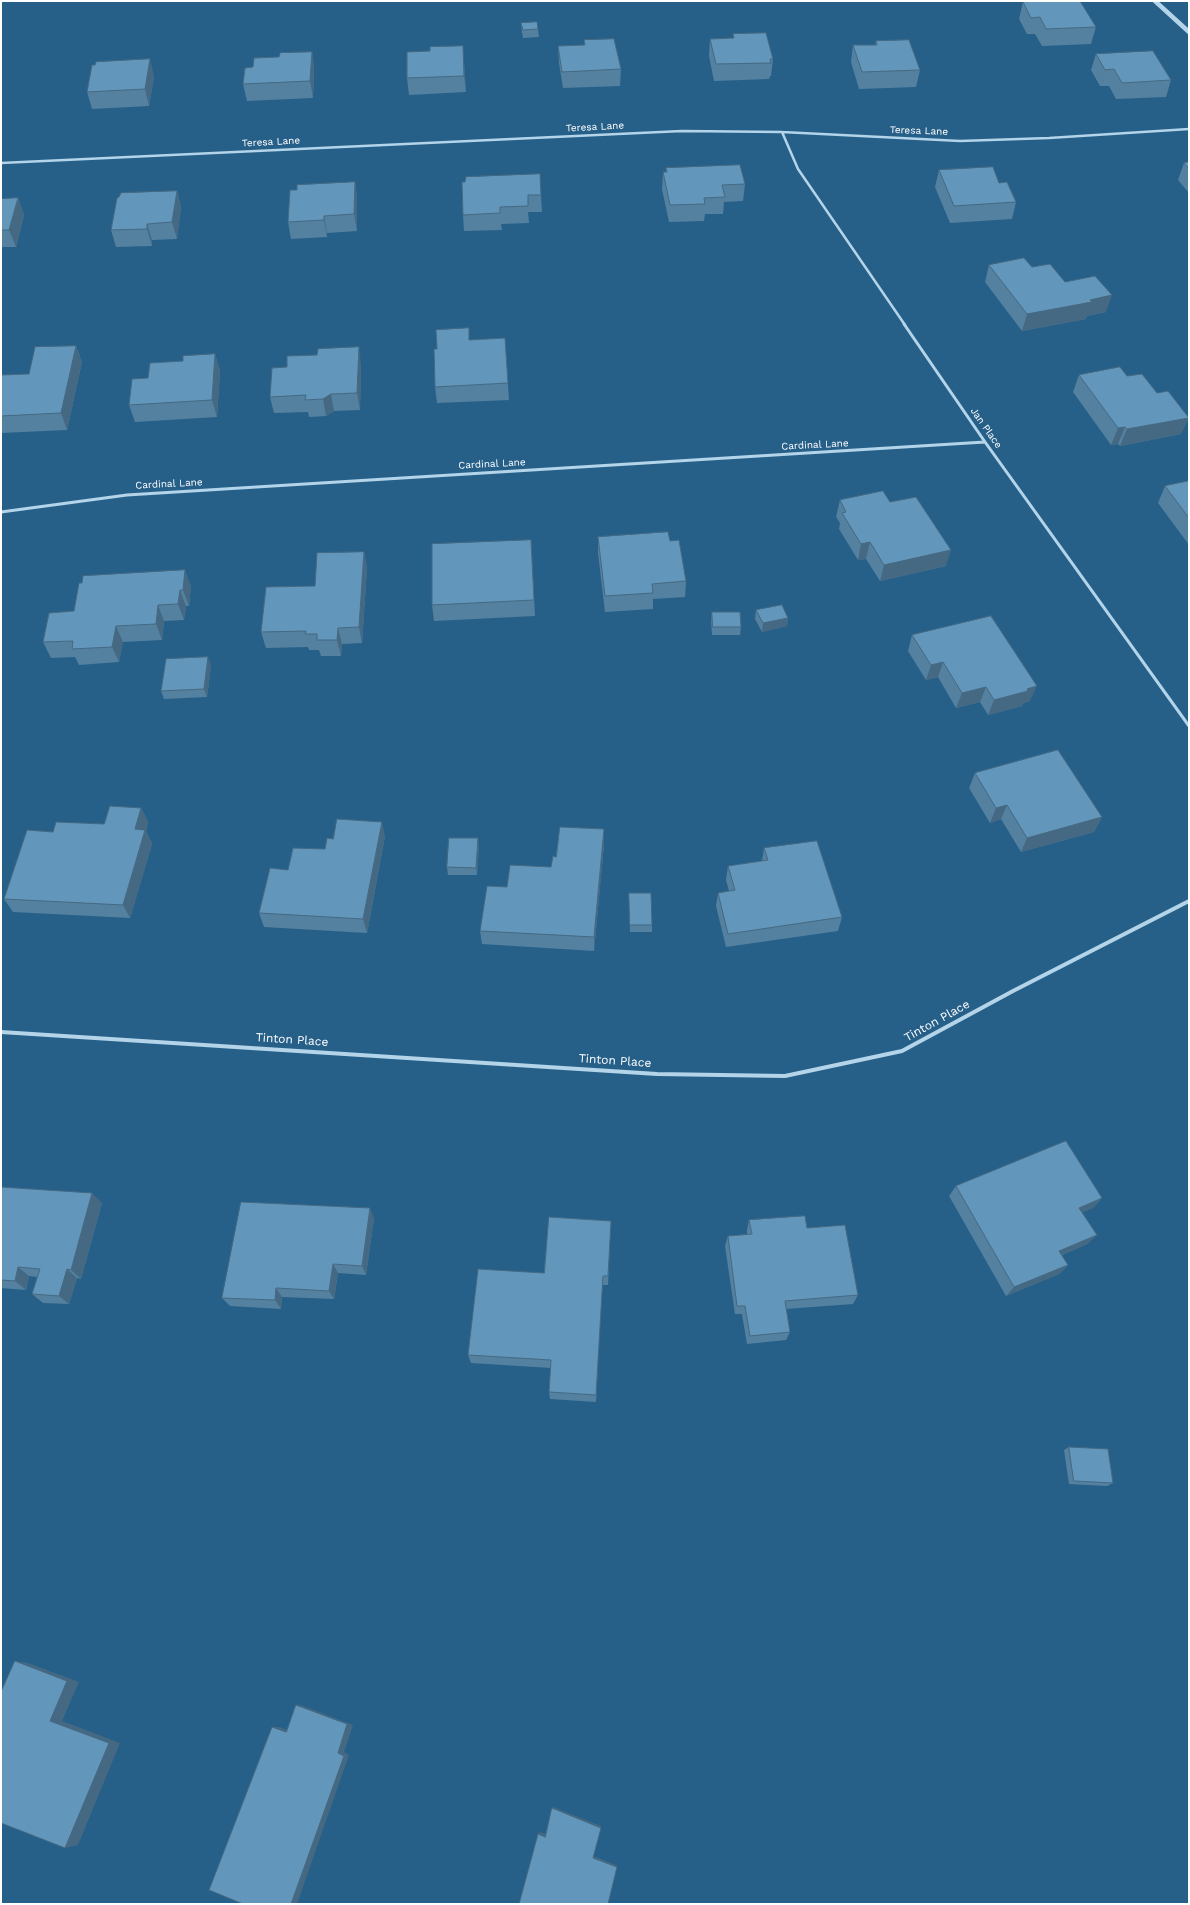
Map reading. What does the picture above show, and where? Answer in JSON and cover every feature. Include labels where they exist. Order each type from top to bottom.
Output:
[{"type":"street","points":[[1155,1],[1189,32]]},
{"type":"street","name":"Teresa Lane","points":[[1,163],[674,131],[782,132],[960,140],[1049,138],[1189,129]]},
{"type":"street","name":"Jan Place","points":[[782,132],[798,169],[985,442],[1189,726]]},
{"type":"street","name":"Cardinal Lane","points":[[1,512],[127,495],[985,442]]},
{"type":"street","name":"Tinton Place","points":[[1,1032],[657,1074],[785,1076],[902,1051],[1013,991],[1189,900]]},
{"type":"building","points":[[1080,1],[1096,27],[1046,29],[1040,17],[1031,18],[1023,2]]},
{"type":"building","points":[[537,22],[538,29],[523,30],[521,23]]},
{"type":"building","points":[[766,33],[773,59],[770,59],[771,63],[716,64],[710,39],[734,38],[733,34]]},
{"type":"building","points":[[614,39],[621,69],[562,72],[558,46],[585,45],[584,40]]},
{"type":"building","points":[[909,40],[920,70],[862,72],[853,45],[877,45],[876,41]]},
{"type":"building","points":[[463,46],[464,76],[407,78],[407,52],[430,51],[430,47]]},
{"type":"building","points":[[1153,51],[1171,80],[1122,83],[1114,69],[1105,70],[1096,54]]},
{"type":"building","points":[[312,52],[310,81],[243,84],[245,68],[253,67],[254,58],[279,57],[280,53]]},
{"type":"building","points":[[150,59],[145,89],[87,92],[92,65],[95,65],[96,62]]},
{"type":"building","points":[[1189,162],[1189,169],[1184,163]]},
{"type":"building","points":[[740,165],[745,184],[722,185],[725,197],[704,198],[705,204],[670,205],[663,172],[667,172],[666,168]]},
{"type":"building","points":[[993,167],[999,183],[1007,182],[1016,202],[954,206],[939,170]]},
{"type":"building","points":[[540,174],[541,195],[528,195],[528,206],[500,207],[500,213],[463,215],[462,182],[465,182],[466,177]]},
{"type":"building","points":[[355,182],[354,214],[324,216],[324,220],[288,222],[290,190],[297,190],[297,185]]},
{"type":"building","points":[[177,191],[172,222],[147,224],[147,229],[111,230],[117,198],[121,193]]},
{"type":"building","points":[[18,198],[9,230],[1,230],[1,199]]},
{"type":"building","points":[[1024,258],[1032,267],[1050,264],[1065,282],[1095,276],[1112,295],[1090,300],[1092,302],[1027,314],[989,265]]},
{"type":"building","points":[[469,328],[469,340],[505,338],[508,383],[435,387],[434,349],[437,349],[436,330]]},
{"type":"building","points":[[76,346],[61,413],[1,416],[1,375],[29,374],[35,347]]},
{"type":"building","points":[[359,347],[357,393],[331,394],[323,399],[305,400],[306,395],[270,397],[272,368],[287,367],[287,356],[317,355],[318,349]]},
{"type":"building","points":[[215,354],[212,400],[129,405],[132,379],[148,378],[150,363],[183,361],[183,356]]},
{"type":"building","points":[[1120,367],[1127,376],[1142,374],[1157,393],[1168,391],[1189,418],[1127,429],[1125,427],[1118,428],[1079,375]]},
{"type":"building","points":[[1189,481],[1189,518],[1165,486]]},
{"type":"building","points":[[883,491],[890,502],[916,497],[951,550],[884,565],[870,542],[861,544],[842,513],[846,512],[840,500]]},
{"type":"building","points":[[668,532],[670,541],[679,540],[686,581],[652,584],[653,593],[605,596],[598,537]]},
{"type":"building","points":[[531,540],[534,600],[432,605],[432,544]]},
{"type":"building","points":[[364,552],[359,627],[338,628],[337,640],[317,640],[317,634],[305,634],[306,631],[261,632],[266,587],[315,586],[317,553]]},
{"type":"building","points":[[185,570],[183,590],[180,590],[178,604],[158,605],[156,624],[116,626],[112,647],[72,649],[73,641],[43,642],[49,613],[74,611],[79,583],[82,583],[83,576]]},
{"type":"building","points":[[782,605],[788,618],[763,623],[756,610]]},
{"type":"building","points":[[712,612],[740,612],[741,627],[713,627]]},
{"type":"building","points":[[991,616],[1037,686],[1027,689],[1028,691],[994,700],[986,687],[962,693],[943,662],[931,665],[912,635]]},
{"type":"building","points":[[208,657],[204,689],[161,691],[166,659]]},
{"type":"building","points":[[1058,750],[1102,817],[1027,838],[1007,805],[996,808],[975,773]]},
{"type":"building","points":[[110,806],[141,808],[135,829],[145,830],[123,905],[4,899],[27,830],[53,832],[56,822],[104,824]]},
{"type":"building","points":[[337,819],[382,822],[363,919],[259,913],[270,868],[288,870],[293,848],[325,849],[327,838],[333,839]]},
{"type":"building","points":[[560,827],[604,829],[594,937],[480,931],[487,886],[507,887],[510,865],[551,867],[553,856],[556,857]]},
{"type":"building","points":[[449,838],[478,838],[476,868],[447,867]]},
{"type":"building","points":[[817,841],[842,917],[728,934],[718,893],[735,890],[728,866],[768,860],[764,848]]},
{"type":"building","points":[[629,893],[651,893],[652,925],[630,925]]},
{"type":"building","points":[[1066,1141],[1102,1198],[1079,1208],[1097,1235],[1059,1251],[1068,1265],[1014,1287],[956,1186]]},
{"type":"building","points":[[1,1187],[92,1193],[71,1270],[67,1269],[59,1296],[32,1294],[40,1269],[18,1267],[15,1281],[1,1280]]},
{"type":"building","points":[[241,1202],[370,1208],[362,1266],[333,1264],[329,1291],[276,1288],[275,1300],[222,1298]]},
{"type":"building","points":[[805,1216],[807,1228],[845,1225],[858,1295],[785,1301],[790,1332],[750,1336],[745,1306],[737,1306],[728,1236],[752,1234],[749,1220]]},
{"type":"building","points":[[549,1217],[611,1221],[608,1276],[603,1276],[596,1395],[549,1392],[551,1360],[468,1355],[478,1269],[544,1273]]},
{"type":"building","points":[[1069,1447],[1108,1449],[1113,1483],[1074,1481]]},
{"type":"building","points":[[15,1661],[67,1681],[50,1721],[109,1743],[65,1848],[1,1823],[1,1692]]},
{"type":"building","points":[[296,1705],[347,1724],[338,1753],[344,1756],[291,1904],[243,1904],[209,1890],[272,1727],[286,1732]]},
{"type":"building","points":[[552,1808],[601,1828],[593,1858],[617,1867],[608,1904],[519,1904],[538,1834],[545,1837]]}]
